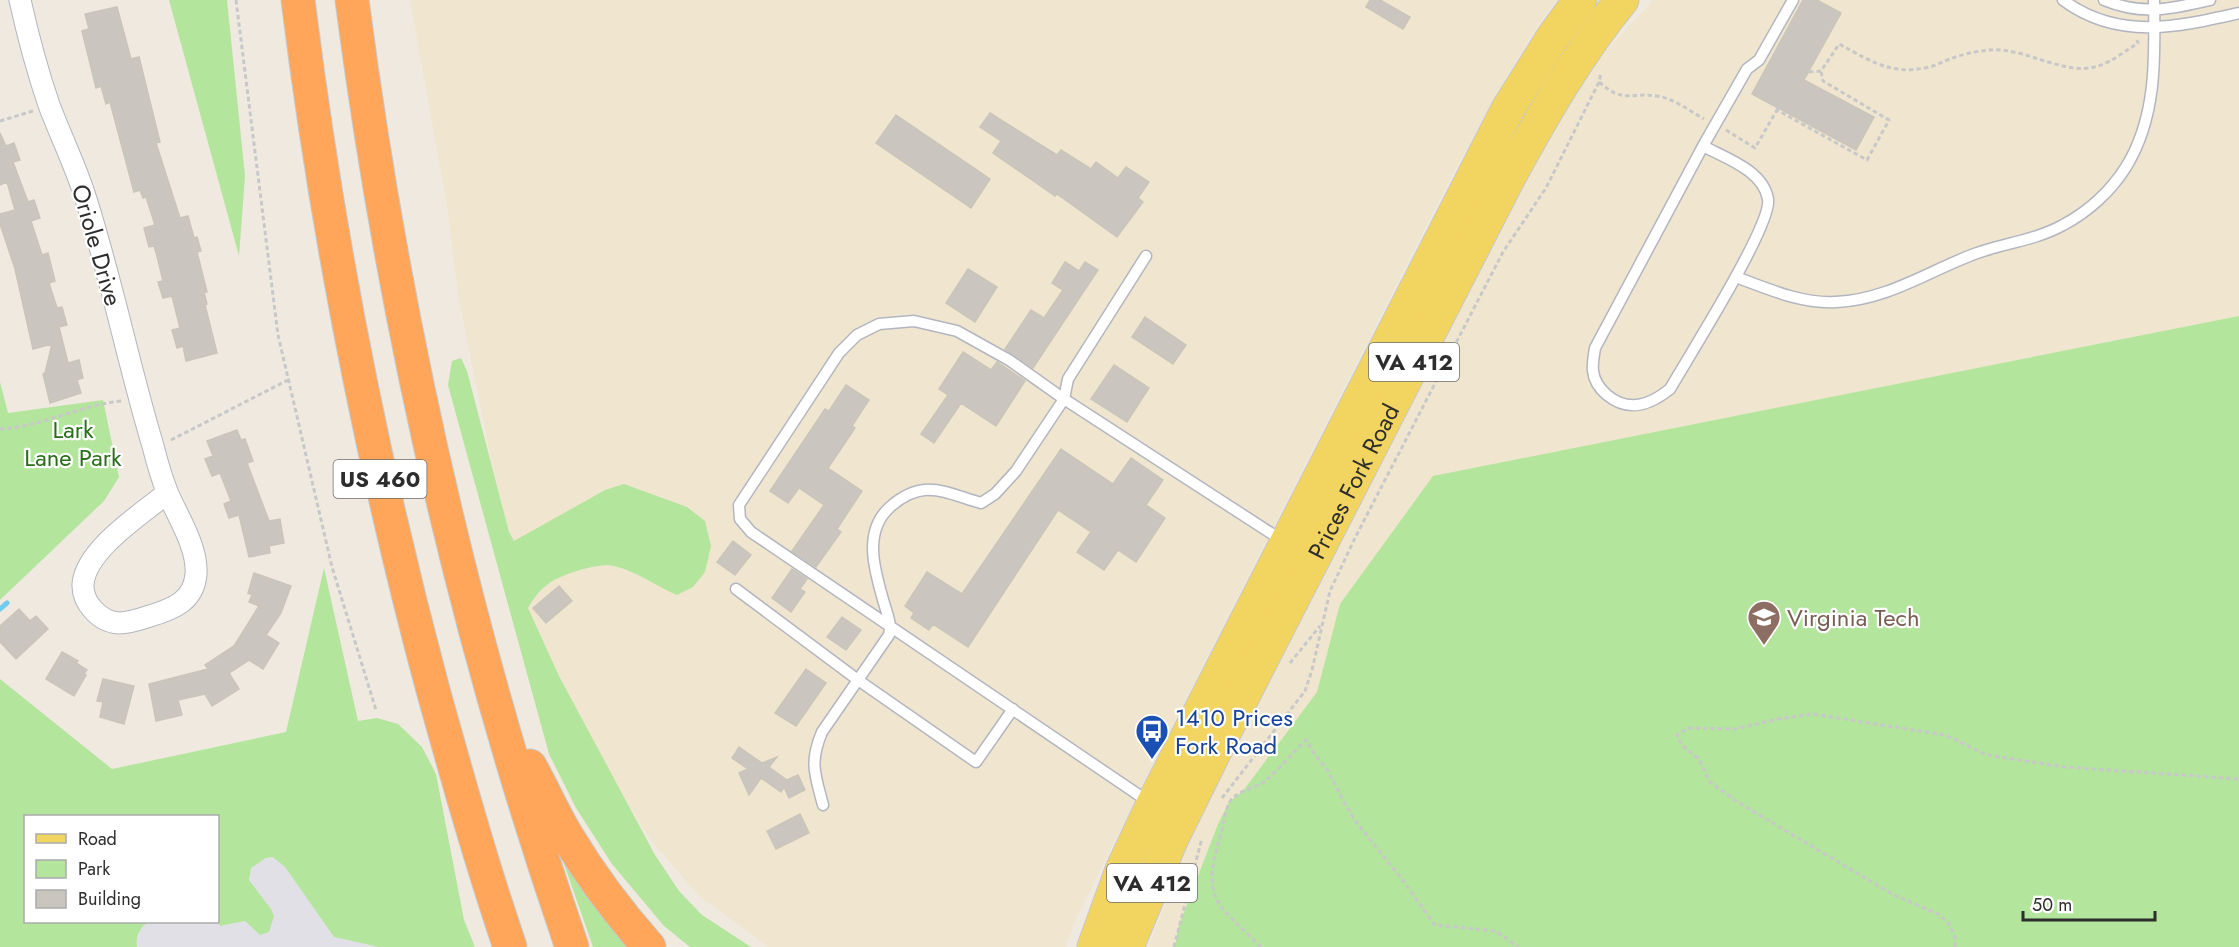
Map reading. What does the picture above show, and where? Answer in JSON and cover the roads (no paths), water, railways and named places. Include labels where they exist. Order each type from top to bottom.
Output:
[{"type":"highway","name":"US 460","points":[[298,0],[333,238],[380,478],[453,764],[510,947]]},
{"type":"highway","name":"US 460","points":[[352,0],[378,176],[410,348],[443,500],[497,709],[572,947]]},
{"type":"highway","points":[[497,709],[588,870],[612,905],[649,947]]},
{"type":"main road","name":"Prices Fork Road","points":[[1127,947],[1160,864],[1174,816],[1286,543],[1508,109],[1553,37],[1580,0]]},
{"type":"main road","name":"Prices Fork Road","points":[[1094,947],[1122,870],[1174,816],[1547,107],[1575,62],[1622,0]]},
{"type":"street","name":"Oriole Drive","points":[[21,0],[27,35],[49,104],[84,193],[153,446],[168,493],[189,538],[196,567],[193,587],[187,598],[170,610],[120,623],[101,617],[93,610],[85,597],[83,588],[84,579],[92,561],[109,541],[168,493]]},
{"type":"lane","points":[[1703,146],[1756,177],[1768,200],[1767,212],[1736,277],[1670,389],[1656,400],[1644,405],[1629,406],[1613,400],[1599,388],[1593,371],[1595,348],[1703,146],[1714,126],[1747,69],[1759,60],[1793,0]]},
{"type":"lane","points":[[2063,0],[2112,24],[2134,28],[2178,26],[2239,13]]},
{"type":"lane","points":[[2104,0],[2135,10],[2210,0]]},
{"type":"lane","points":[[1736,277],[1803,300],[1835,302],[1860,300],[1885,293],[1979,253],[2043,234],[2081,214],[2098,201],[2119,177],[2143,133],[2153,78],[2154,6]]},
{"type":"lane","points":[[823,805],[813,768],[814,750],[822,732],[889,635],[891,627],[873,555],[875,529],[884,513],[902,497],[921,489],[939,490],[981,503],[995,494],[1016,471],[1064,399],[1068,379],[1146,256]]},
{"type":"lane","points":[[1174,816],[751,532],[740,519],[739,505],[839,353],[857,335],[879,324],[914,321],[957,331],[1009,360],[1064,399],[1286,543]]},
{"type":"lane","points":[[736,589],[858,680],[976,762],[1013,709]]},
{"type":"waterway","points":[[0,609],[7,603]]},
{"type":"place","name":"Virginia Tech","points":[[1764,646]]},
{"type":"place","name":"1410 Prices Fork Road","points":[[1152,760]]},
{"type":"park label","name":"Lark Lane Park","points":[[73,443]]}]
